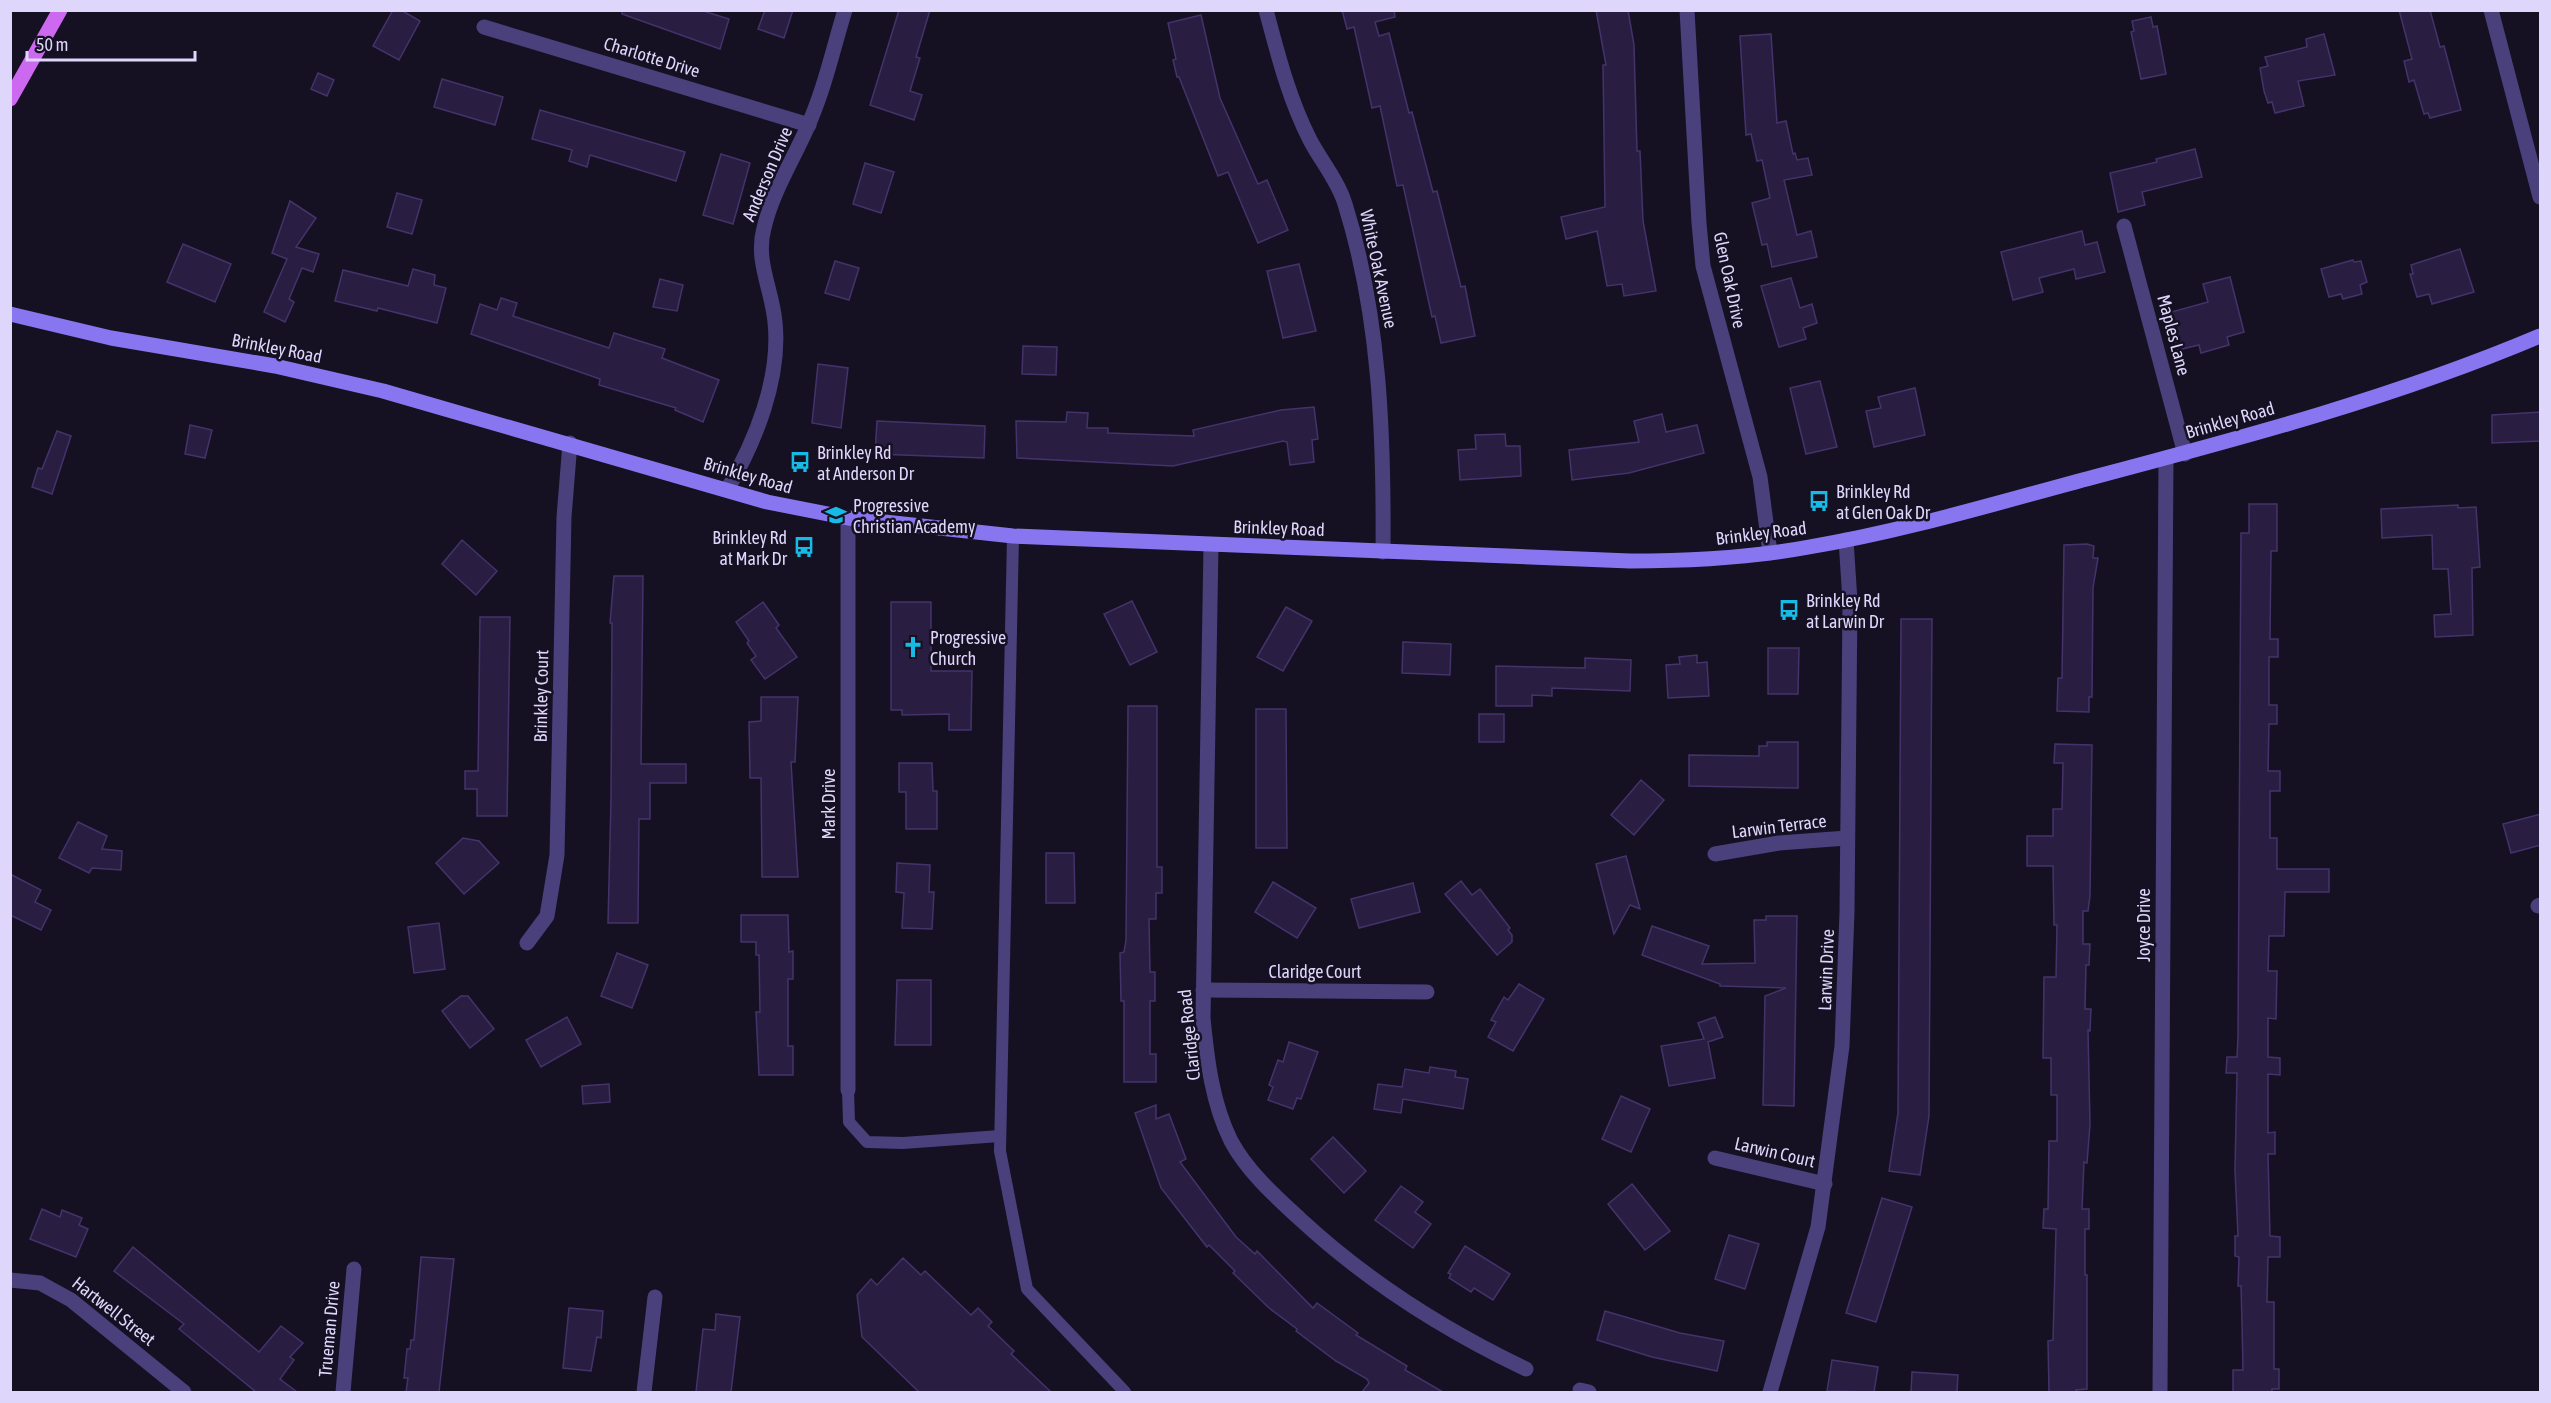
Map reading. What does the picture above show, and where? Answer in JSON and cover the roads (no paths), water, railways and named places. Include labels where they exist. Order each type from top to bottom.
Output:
[{"type":"main road","points":[[10,99],[60,10]]},
{"type":"main road","name":"Brinkley Road","points":[[10,314],[111,338],[327,378],[570,443],[787,507],[848,518],[1013,536],[1630,561],[1681,561],[1770,553],[1846,540],[2185,454],[2385,395],[2541,336]]},
{"type":"street","name":"Anderson Drive","points":[[727,490],[748,454],[758,429],[776,344],[771,297],[763,273],[760,249],[764,226],[809,125],[845,10]]},
{"type":"street","name":"White Oak Avenue","points":[[1266,10],[1296,109],[1310,140],[1341,194],[1365,285],[1379,388],[1383,552]]},
{"type":"street","name":"Glen Oak Drive","points":[[1688,10],[1698,212],[1704,266],[1760,477],[1770,553]]},
{"type":"street","points":[[2491,10],[2541,196]]},
{"type":"street","name":"Charlotte Drive","points":[[484,27],[809,125]]},
{"type":"street","name":"Maples Lane","points":[[2124,226],[2185,454]]},
{"type":"street","name":"Brinkley Court","points":[[527,943],[547,916],[557,855],[564,517],[570,443]]},
{"type":"street","name":"Joyce Drive","points":[[2160,1392],[2166,458]]},
{"type":"street","name":"Mark Drive","points":[[848,518],[848,1090]]},
{"type":"street","name":"Larwin Drive","points":[[1770,1392],[1818,1227],[1842,1046],[1850,601],[1846,540]]},
{"type":"street","name":"Claridge Road","points":[[1211,545],[1203,990],[1206,1049],[1218,1107],[1233,1143],[1249,1166],[1280,1200],[1375,1283],[1450,1330],[1526,1369]]},
{"type":"street","name":"Larwin Terrace","points":[[1715,854],[1779,843],[1847,838]]},
{"type":"street","name":"Claridge Court","points":[[1203,990],[1427,992]]},
{"type":"street","name":"Larwin Court","points":[[1715,1158],[1825,1184]]},
{"type":"street","name":"Trueman Drive","points":[[343,1392],[354,1269]]},
{"type":"street","name":"Hartwell Street","points":[[10,1280],[40,1283],[71,1300],[184,1392]]},
{"type":"street","points":[[644,1392],[655,1297]]},
{"type":"lane","points":[[1013,536],[1000,1151],[1027,1289],[1125,1392]]},
{"type":"lane","points":[[848,1090],[849,1122],[867,1142],[903,1143],[1000,1136]]},
{"type":"place","name":"Brinkley Rd at Anderson Dr","points":[[800,462]]},
{"type":"place","name":"Brinkley Rd at Glen Oak Dr","points":[[1819,501]]},
{"type":"place","name":"Progressive Christian Academy","points":[[836,515]]},
{"type":"place","name":"Brinkley Rd at Mark Dr","points":[[804,547]]},
{"type":"place","name":"Brinkley Rd at Larwin Dr","points":[[1789,610]]},
{"type":"place","name":"Progressive Church","points":[[913,647]]}]
